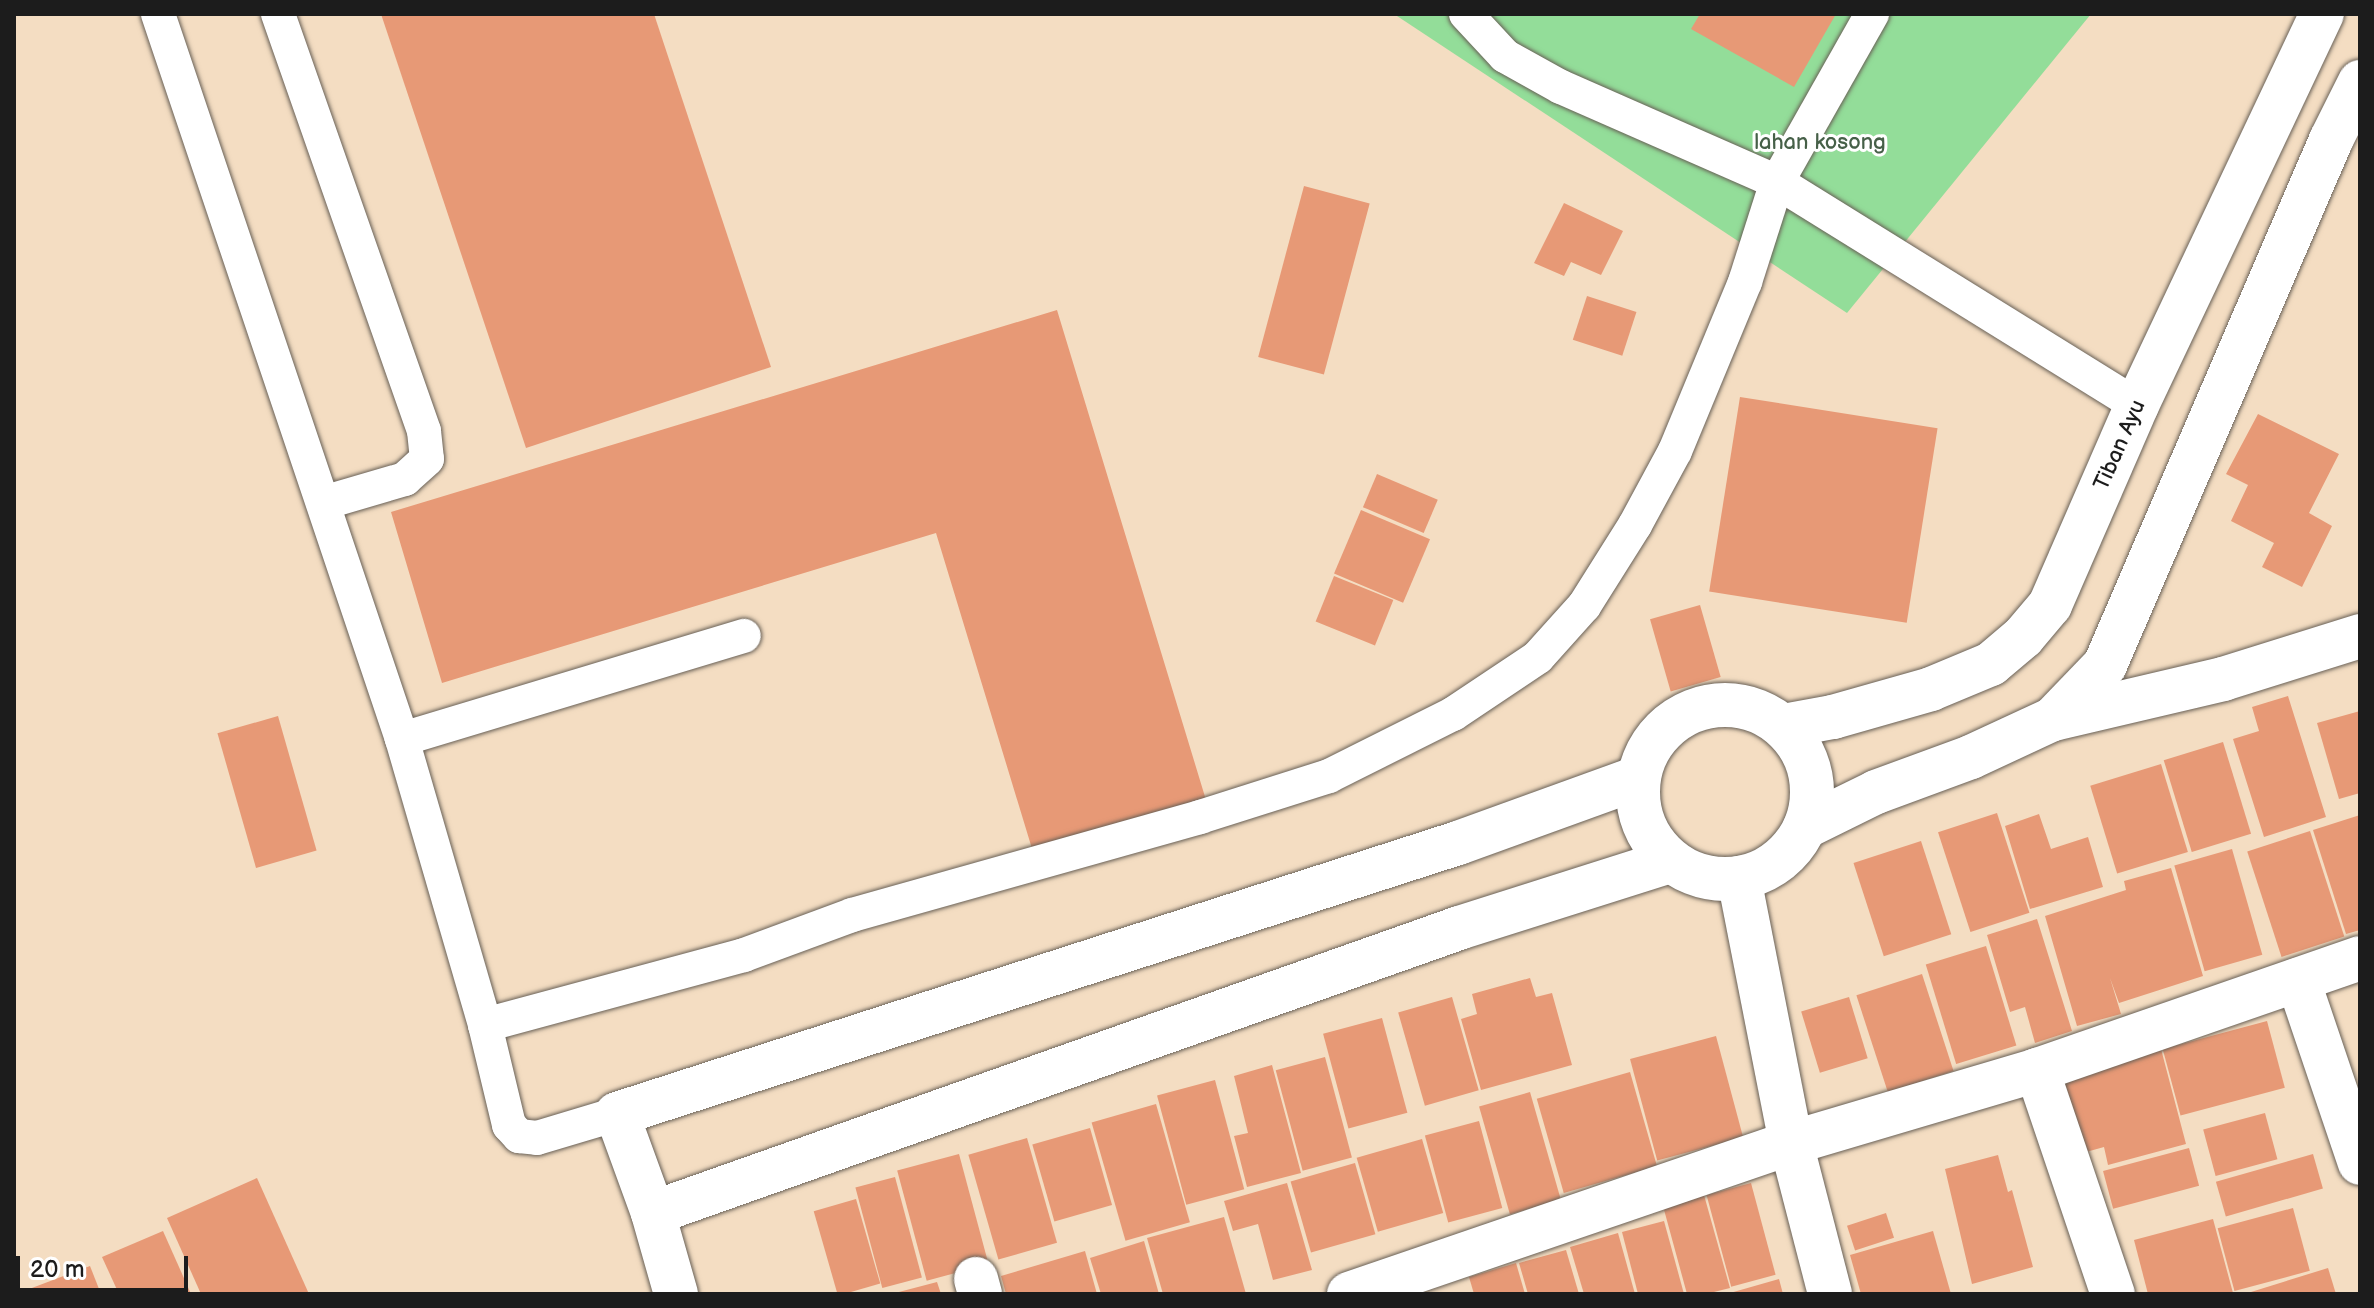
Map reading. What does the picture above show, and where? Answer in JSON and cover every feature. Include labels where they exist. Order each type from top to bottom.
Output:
[{"type":"street","name":"Tiban Ayu","points":[[1784,726],[1833,717],[1931,689],[1991,664],[2023,637],[2050,605],[2137,405],[2322,14]]},
{"type":"street","points":[[2053,719],[2105,665],[2345,140],[2360,82]]},
{"type":"street","points":[[1805,827],[1876,792],[1971,757],[2053,719],[2223,679],[2360,636]]},
{"type":"street","points":[[1714,704],[1751,708],[1784,726],[1805,755],[1813,790],[1805,827],[1790,851],[1767,869],[1739,878],[1703,877],[1670,861],[1650,838],[1638,809],[1638,778],[1651,743],[1678,717],[1714,704]]},
{"type":"street","points":[[676,1294],[653,1213],[617,1114],[1458,843],[1638,778]]},
{"type":"street","points":[[653,1213],[1459,928],[1670,861]]},
{"type":"street","points":[[1739,878],[1791,1143],[1830,1294]]},
{"type":"street","points":[[1349,1294],[1791,1143],[2037,1070],[2360,958]]},
{"type":"street","points":[[2298,980],[2360,1163]]},
{"type":"street","points":[[2037,1070],[2113,1294]]},
{"type":"lane","points":[[158,14],[402,739],[485,1025],[509,1125],[519,1136],[537,1138],[617,1114]]},
{"type":"lane","points":[[278,14],[424,431],[426,445],[427,459],[405,479],[323,503]]},
{"type":"lane","points":[[1466,14],[1505,56],[1561,87],[1777,182],[2137,405]]},
{"type":"lane","points":[[485,1025],[744,955],[852,915],[1329,776],[1453,714],[1538,657],[1584,606],[1635,525],[1675,451],[1739,296],[1777,182],[1872,14]]},
{"type":"lane","points":[[402,739],[744,636]]},
{"type":"green space","name":"lahan kosong","points":[[1394,14],[2091,14],[1847,313]]},
{"type":"building","points":[[381,14],[654,14],[771,367],[526,448]]},
{"type":"building","points":[[1700,14],[1836,14],[1794,87],[1691,29]]},
{"type":"building","points":[[1304,186],[1370,204],[1324,375],[1258,357]]},
{"type":"building","points":[[1564,203],[1623,231],[1601,275],[1571,262],[1564,276],[1534,263]]},
{"type":"building","points":[[1587,296],[1636,312],[1622,356],[1573,340]]},
{"type":"building","points":[[1057,310],[1206,800],[1033,852],[936,533],[442,683],[391,512]]},
{"type":"building","points":[[1740,397],[1938,428],[1907,623],[1709,592]]},
{"type":"building","points":[[2258,414],[2339,454],[2309,513],[2332,526],[2302,587],[2262,567],[2274,543],[2231,521],[2248,485],[2226,474]]},
{"type":"building","points":[[1377,474],[1438,500],[1424,533],[1363,507]]},
{"type":"building","points":[[1361,510],[1430,539],[1403,603],[1334,574]]},
{"type":"building","points":[[1334,576],[1393,600],[1375,645],[1316,621]]},
{"type":"building","points":[[1700,605],[1721,677],[1671,691],[1650,619]]},
{"type":"building","points":[[2288,696],[2326,817],[2264,837],[2233,739],[2259,731],[2252,707]]},
{"type":"building","points":[[2360,711],[2360,793],[2339,799],[2317,723]]},
{"type":"building","points":[[278,716],[317,851],[256,868],[217,733]]},
{"type":"building","points":[[2223,742],[2251,834],[2192,852],[2164,760]]},
{"type":"building","points":[[2161,764],[2188,852],[2117,874],[2090,786]]},
{"type":"building","points":[[1997,813],[2029,913],[1970,932],[1938,832]]},
{"type":"building","points":[[2039,814],[2051,849],[2088,837],[2103,887],[2030,909],[2005,826]]},
{"type":"building","points":[[2360,815],[2360,930],[2346,934],[2313,830]]},
{"type":"building","points":[[2310,831],[2344,937],[2282,957],[2247,851]]},
{"type":"building","points":[[1921,841],[1951,934],[1884,956],[1853,863]]},
{"type":"building","points":[[2232,849],[2262,955],[2205,971],[2174,866]]},
{"type":"building","points":[[2171,868],[2203,976],[2119,1003],[2110,978],[2121,1014],[2077,1026],[2045,916],[2126,890],[2124,881]]},
{"type":"building","points":[[2037,919],[2072,1031],[2035,1043],[2025,1007],[2010,1012],[1987,935]]},
{"type":"building","points":[[1986,946],[2016,1045],[1956,1064],[1926,964]]},
{"type":"building","points":[[1922,974],[1954,1071],[1888,1092],[1856,995]]},
{"type":"building","points":[[1530,978],[1536,997],[1552,993],[1572,1065],[1481,1090],[1461,1019],[1477,1014],[1472,994]]},
{"type":"building","points":[[1452,997],[1479,1090],[1425,1106],[1398,1012]]},
{"type":"building","points":[[1849,997],[1868,1058],[1820,1073],[1801,1012]]},
{"type":"building","points":[[1382,1018],[1407,1113],[1348,1128],[1323,1034]]},
{"type":"building","points":[[2267,1021],[2285,1088],[2181,1116],[2163,1049]]},
{"type":"building","points":[[1716,1036],[1743,1137],[1657,1160],[1630,1059]]},
{"type":"building","points":[[2161,1049],[2186,1144],[2108,1165],[2104,1147],[2079,1154],[2057,1077]]},
{"type":"building","points":[[1325,1057],[1352,1157],[1303,1171],[1276,1070]]},
{"type":"building","points":[[1272,1065],[1301,1173],[1247,1187],[1234,1136],[1248,1133],[1234,1076]]},
{"type":"building","points":[[1630,1072],[1657,1166],[1564,1193],[1537,1099]]},
{"type":"building","points":[[1215,1080],[1244,1189],[1186,1205],[1157,1096]]},
{"type":"building","points":[[1530,1092],[1561,1200],[1510,1214],[1479,1107]]},
{"type":"building","points":[[1156,1104],[1190,1222],[1125,1241],[1092,1122]]},
{"type":"building","points":[[2265,1113],[2277,1159],[2216,1176],[2203,1130]]},
{"type":"building","points":[[1479,1121],[1502,1208],[1448,1222],[1425,1135]]},
{"type":"building","points":[[1090,1128],[1112,1205],[1054,1221],[1032,1145]]},
{"type":"building","points":[[1027,1138],[1057,1243],[998,1260],[968,1155]]},
{"type":"building","points":[[1422,1139],[1443,1213],[1378,1232],[1357,1158]]},
{"type":"building","points":[[2189,1148],[2199,1186],[2113,1209],[2103,1171]]},
{"type":"building","points":[[959,1154],[989,1264],[927,1281],[897,1171]]},
{"type":"building","points":[[2313,1154],[2323,1189],[2226,1216],[2216,1182]]},
{"type":"building","points":[[1998,1155],[2008,1192],[2012,1190],[2033,1267],[1972,1284],[1945,1169]]},
{"type":"building","points":[[1355,1163],[1375,1234],[1311,1253],[1291,1181]]},
{"type":"building","points":[[895,1177],[922,1277],[882,1288],[855,1188]]},
{"type":"building","points":[[257,1178],[309,1294],[201,1294],[167,1218]]},
{"type":"building","points":[[1287,1183],[1312,1270],[1273,1280],[1258,1224],[1233,1231],[1224,1201]]},
{"type":"building","points":[[1751,1183],[1776,1275],[1731,1287],[1707,1195]]},
{"type":"building","points":[[1704,1195],[1730,1288],[1706,1294],[1687,1294],[1663,1206]]},
{"type":"building","points":[[856,1199],[880,1284],[837,1294],[814,1211]]},
{"type":"building","points":[[2293,1208],[2310,1271],[2234,1291],[2218,1228]]},
{"type":"building","points":[[1886,1213],[1894,1238],[1855,1250],[1847,1226]]},
{"type":"building","points":[[1224,1217],[1246,1294],[1163,1294],[1147,1238]]},
{"type":"building","points":[[2213,1219],[2233,1293],[2148,1294],[2134,1240]]},
{"type":"building","points":[[1664,1221],[1684,1294],[1638,1294],[1622,1232]]},
{"type":"building","points":[[163,1231],[191,1294],[119,1294],[102,1257]]},
{"type":"building","points":[[1933,1231],[1951,1294],[1861,1294],[1850,1255]]},
{"type":"building","points":[[1618,1233],[1635,1294],[1584,1294],[1570,1247]]},
{"type":"building","points":[[1144,1241],[1159,1294],[1101,1294],[1090,1258]]},
{"type":"building","points":[[1566,1250],[1579,1294],[1528,1294],[1519,1263]]},
{"type":"building","points":[[1085,1251],[1097,1294],[1006,1294],[1001,1276]]},
{"type":"building","points":[[1516,1263],[1525,1294],[1474,1294],[1469,1277]]},
{"type":"building","points":[[90,1266],[101,1294],[16,1294]]},
{"type":"building","points":[[2328,1268],[2336,1294],[2251,1292]]},
{"type":"building","points":[[1779,1279],[1783,1294],[1730,1294],[1730,1293]]},
{"type":"building","points":[[937,1282],[941,1294],[895,1293]]}]
